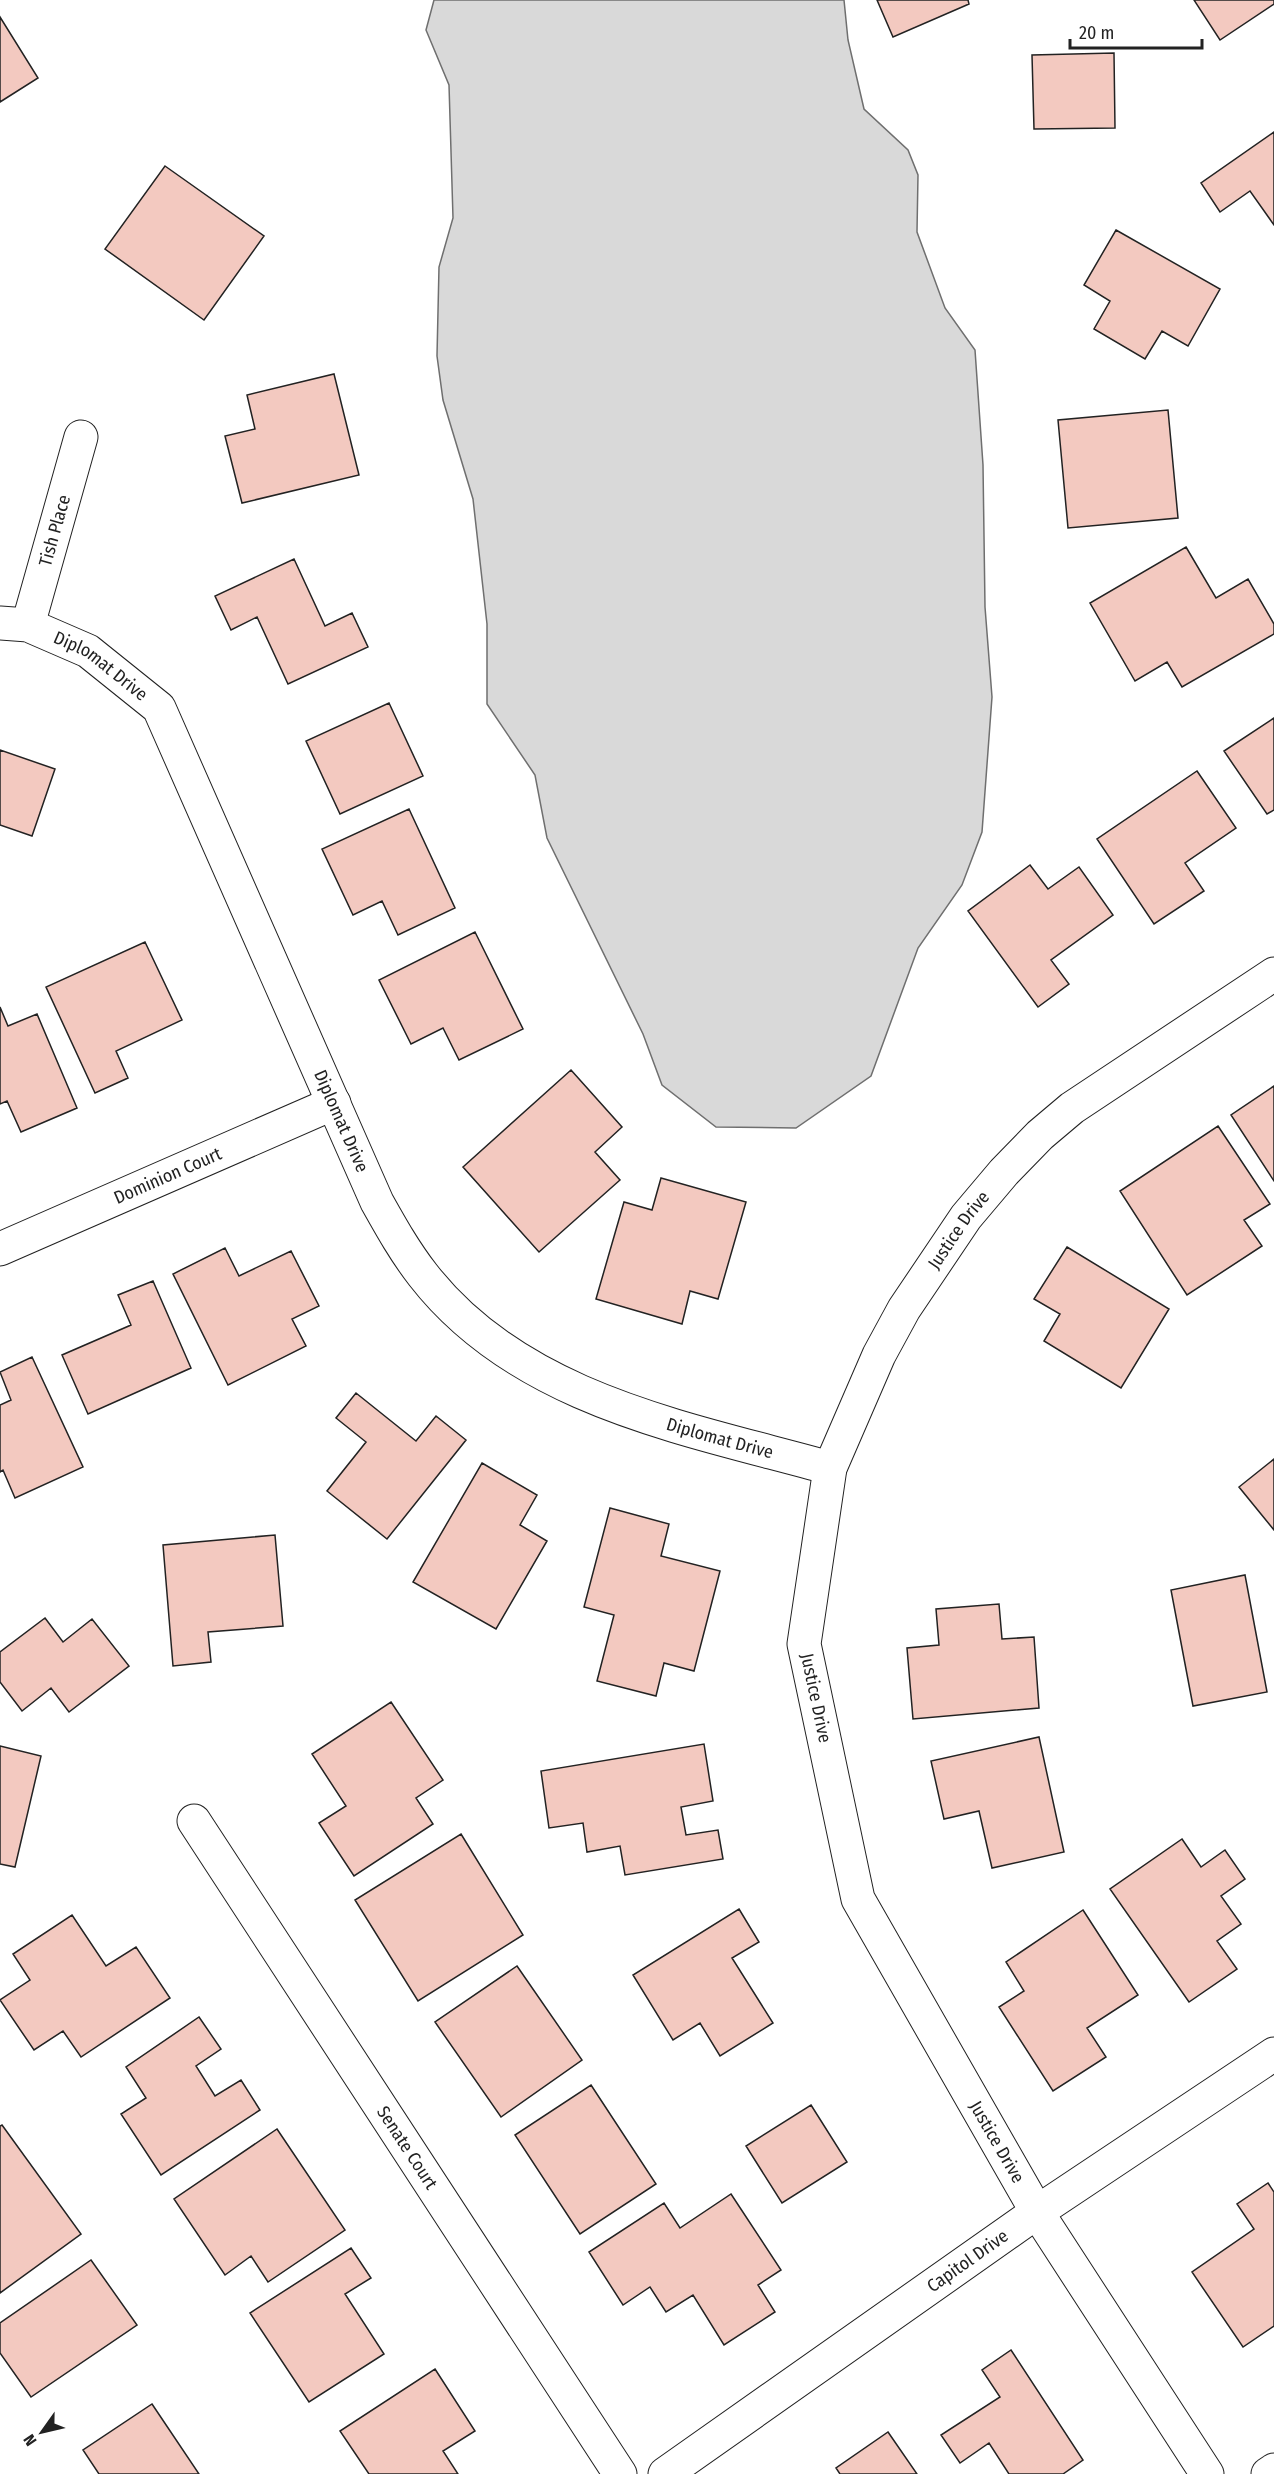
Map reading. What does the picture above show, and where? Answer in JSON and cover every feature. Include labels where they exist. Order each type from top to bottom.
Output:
[{"type":"street","name":"Tish Place","points":[[14,624],[81,436]]},
{"type":"street","name":"Diplomat Drive","points":[[14,624],[88,651],[159,708],[377,1202],[398,1240],[432,1285],[472,1326],[531,1368],[627,1412],[830,1468]]},
{"type":"street","name":"Justice Drive","points":[[1207,2474],[1037,2212],[858,1899],[804,1644],[830,1468],[879,1355],[904,1309],[966,1217],[1004,1172],[1040,1135],[1072,1108],[1274,974]]},
{"type":"street","name":"Dominion Court","points":[[0,1249],[334,1103]]},
{"type":"street","name":"Senate Court","points":[[194,1821],[620,2474]]},
{"type":"street","name":"Capitol Drive","points":[[665,2474],[1037,2212],[1274,2054]]},
{"type":"street","points":[[1268,2474],[1274,2470]]},
{"type":"shaded area","points":[[434,0],[844,0],[848,40],[864,109],[908,150],[918,175],[917,232],[945,308],[975,350],[983,465],[985,607],[992,697],[982,832],[962,885],[918,948],[871,1076],[796,1128],[716,1127],[662,1085],[643,1034],[547,838],[535,775],[487,704],[487,624],[473,499],[443,400],[437,356],[439,267],[453,218],[449,85],[426,30]]},
{"type":"building","points":[[877,0],[968,0],[969,4],[893,37]]},
{"type":"building","points":[[1194,0],[1274,0],[1274,4],[1220,40]]},
{"type":"building","points":[[0,17],[38,78],[0,102]]},
{"type":"building","points":[[1114,53],[1115,128],[1034,129],[1032,55]]},
{"type":"building","points":[[1274,132],[1274,225],[1250,191],[1220,212],[1201,183]]},
{"type":"building","points":[[165,166],[264,236],[204,320],[105,249]]},
{"type":"building","points":[[1116,230],[1220,289],[1188,346],[1162,331],[1145,359],[1094,329],[1110,301],[1084,285]]},
{"type":"building","points":[[334,374],[359,475],[242,503],[225,436],[255,429],[247,395]]},
{"type":"building","points":[[1168,410],[1178,518],[1068,528],[1058,420]]},
{"type":"building","points":[[1186,547],[1216,598],[1248,579],[1274,624],[1274,634],[1182,687],[1167,662],[1135,681],[1090,603]]},
{"type":"building","points":[[294,559],[325,626],[352,613],[368,647],[288,684],[257,617],[231,630],[215,596]]},
{"type":"building","points":[[389,703],[423,776],[340,814],[306,741]]},
{"type":"building","points":[[1274,718],[1274,810],[1267,814],[1224,751]]},
{"type":"building","points":[[0,750],[55,769],[32,836],[0,825]]},
{"type":"building","points":[[1197,771],[1236,828],[1185,863],[1204,891],[1154,924],[1097,839]]},
{"type":"building","points":[[409,809],[455,908],[398,935],[382,901],[353,915],[322,849]]},
{"type":"building","points":[[1030,865],[1048,889],[1079,867],[1113,915],[1051,960],[1069,984],[1038,1007],[968,911]]},
{"type":"building","points":[[475,932],[523,1029],[459,1060],[443,1028],[411,1044],[379,980]]},
{"type":"building","points":[[145,942],[182,1020],[116,1051],[128,1078],[95,1093],[46,987]]},
{"type":"building","points":[[0,1007],[8,1026],[37,1014],[77,1108],[21,1132],[7,1101],[0,1104]]},
{"type":"building","points":[[571,1070],[622,1127],[595,1152],[620,1180],[539,1252],[463,1167]]},
{"type":"building","points":[[1274,1086],[1274,1181],[1231,1115]]},
{"type":"building","points":[[1218,1126],[1270,1204],[1244,1220],[1262,1246],[1187,1295],[1120,1191]]},
{"type":"building","points":[[661,1178],[746,1202],[718,1299],[690,1291],[682,1324],[596,1299],[624,1202],[652,1210]]},
{"type":"building","points":[[1067,1247],[1169,1309],[1121,1388],[1044,1341],[1060,1314],[1034,1299]]},
{"type":"building","points":[[225,1248],[239,1276],[291,1251],[319,1306],[292,1319],[306,1346],[228,1385],[173,1274]]},
{"type":"building","points":[[153,1281],[191,1368],[88,1414],[62,1355],[131,1325],[118,1295]]},
{"type":"building","points":[[32,1357],[83,1467],[15,1498],[3,1470],[0,1472],[0,1405],[11,1400],[0,1372]]},
{"type":"building","points":[[356,1393],[416,1441],[436,1416],[466,1440],[387,1539],[327,1491],[366,1442],[336,1418]]},
{"type":"building","points":[[1274,1459],[1274,1530],[1239,1487]]},
{"type":"building","points":[[482,1463],[537,1495],[520,1525],[547,1541],[496,1629],[413,1582]]},
{"type":"building","points":[[610,1508],[669,1524],[661,1556],[720,1571],[694,1671],[664,1663],[656,1696],[597,1681],[614,1615],[584,1607]]},
{"type":"building","points":[[275,1535],[283,1626],[208,1632],[211,1662],[173,1666],[163,1545]]},
{"type":"building","points":[[1245,1575],[1267,1692],[1193,1706],[1171,1590]]},
{"type":"building","points":[[999,1604],[1002,1639],[1034,1637],[1039,1708],[913,1719],[907,1648],[939,1645],[936,1609]]},
{"type":"building","points":[[45,1618],[63,1642],[92,1619],[129,1666],[69,1712],[51,1688],[22,1711],[0,1682],[0,1652]]},
{"type":"building","points":[[391,1702],[443,1780],[416,1798],[433,1824],[354,1876],[319,1823],[346,1806],[312,1754]]},
{"type":"building","points":[[1039,1737],[1064,1852],[992,1868],[979,1811],[944,1819],[931,1761]]},
{"type":"building","points":[[704,1744],[713,1801],[681,1807],[686,1835],[718,1830],[723,1859],[625,1875],[620,1846],[587,1852],[583,1823],[549,1828],[541,1771]]},
{"type":"building","points":[[0,1746],[41,1756],[15,1867],[0,1864]]},
{"type":"building","points":[[461,1834],[523,1935],[418,2001],[355,1900]]},
{"type":"building","points":[[1182,1839],[1201,1867],[1225,1850],[1245,1879],[1221,1896],[1241,1924],[1217,1941],[1237,1969],[1189,2002],[1110,1889]]},
{"type":"building","points":[[739,1909],[759,1942],[732,1958],[773,2023],[720,2056],[700,2023],[673,2040],[633,1975]]},
{"type":"building","points":[[1083,1910],[1138,1995],[1087,2028],[1106,2057],[1053,2091],[999,2007],[1024,1991],[1006,1962]]},
{"type":"building","points":[[72,1915],[106,1966],[136,1947],[170,1998],[81,2057],[63,2031],[34,2050],[0,2000],[30,1980],[13,1954]]},
{"type":"building","points":[[517,1966],[582,2060],[501,2117],[435,2022]]},
{"type":"building","points":[[199,2017],[221,2049],[196,2066],[215,2096],[241,2080],[260,2110],[161,2175],[121,2114],[146,2098],[126,2067]]},
{"type":"building","points":[[591,2085],[656,2184],[580,2234],[515,2135]]},
{"type":"building","points":[[811,2105],[847,2162],[782,2203],[746,2146]]},
{"type":"building","points":[[2,2125],[81,2234],[0,2293],[0,2126]]},
{"type":"building","points":[[277,2129],[345,2230],[268,2282],[251,2256],[225,2275],[174,2199]]},
{"type":"building","points":[[1268,2183],[1274,2192],[1274,2326],[1243,2347],[1192,2272],[1254,2229],[1237,2204]]},
{"type":"building","points":[[731,2194],[781,2270],[758,2285],[775,2312],[724,2345],[693,2295],[666,2312],[650,2287],[623,2305],[589,2252],[664,2203],[680,2228]]},
{"type":"building","points":[[351,2248],[371,2278],[345,2294],[384,2354],[309,2402],[250,2313]]},
{"type":"building","points":[[91,2260],[137,2325],[31,2397],[0,2353],[0,2323]]},
{"type":"building","points":[[1011,2350],[1083,2460],[1063,2474],[1009,2474],[989,2443],[960,2463],[941,2435],[1000,2397],[982,2370]]},
{"type":"building","points":[[435,2369],[475,2431],[443,2451],[458,2474],[369,2474],[340,2431]]},
{"type":"building","points":[[152,2404],[199,2474],[99,2474],[83,2450]]},
{"type":"building","points":[[888,2432],[917,2474],[840,2474],[836,2468]]}]
